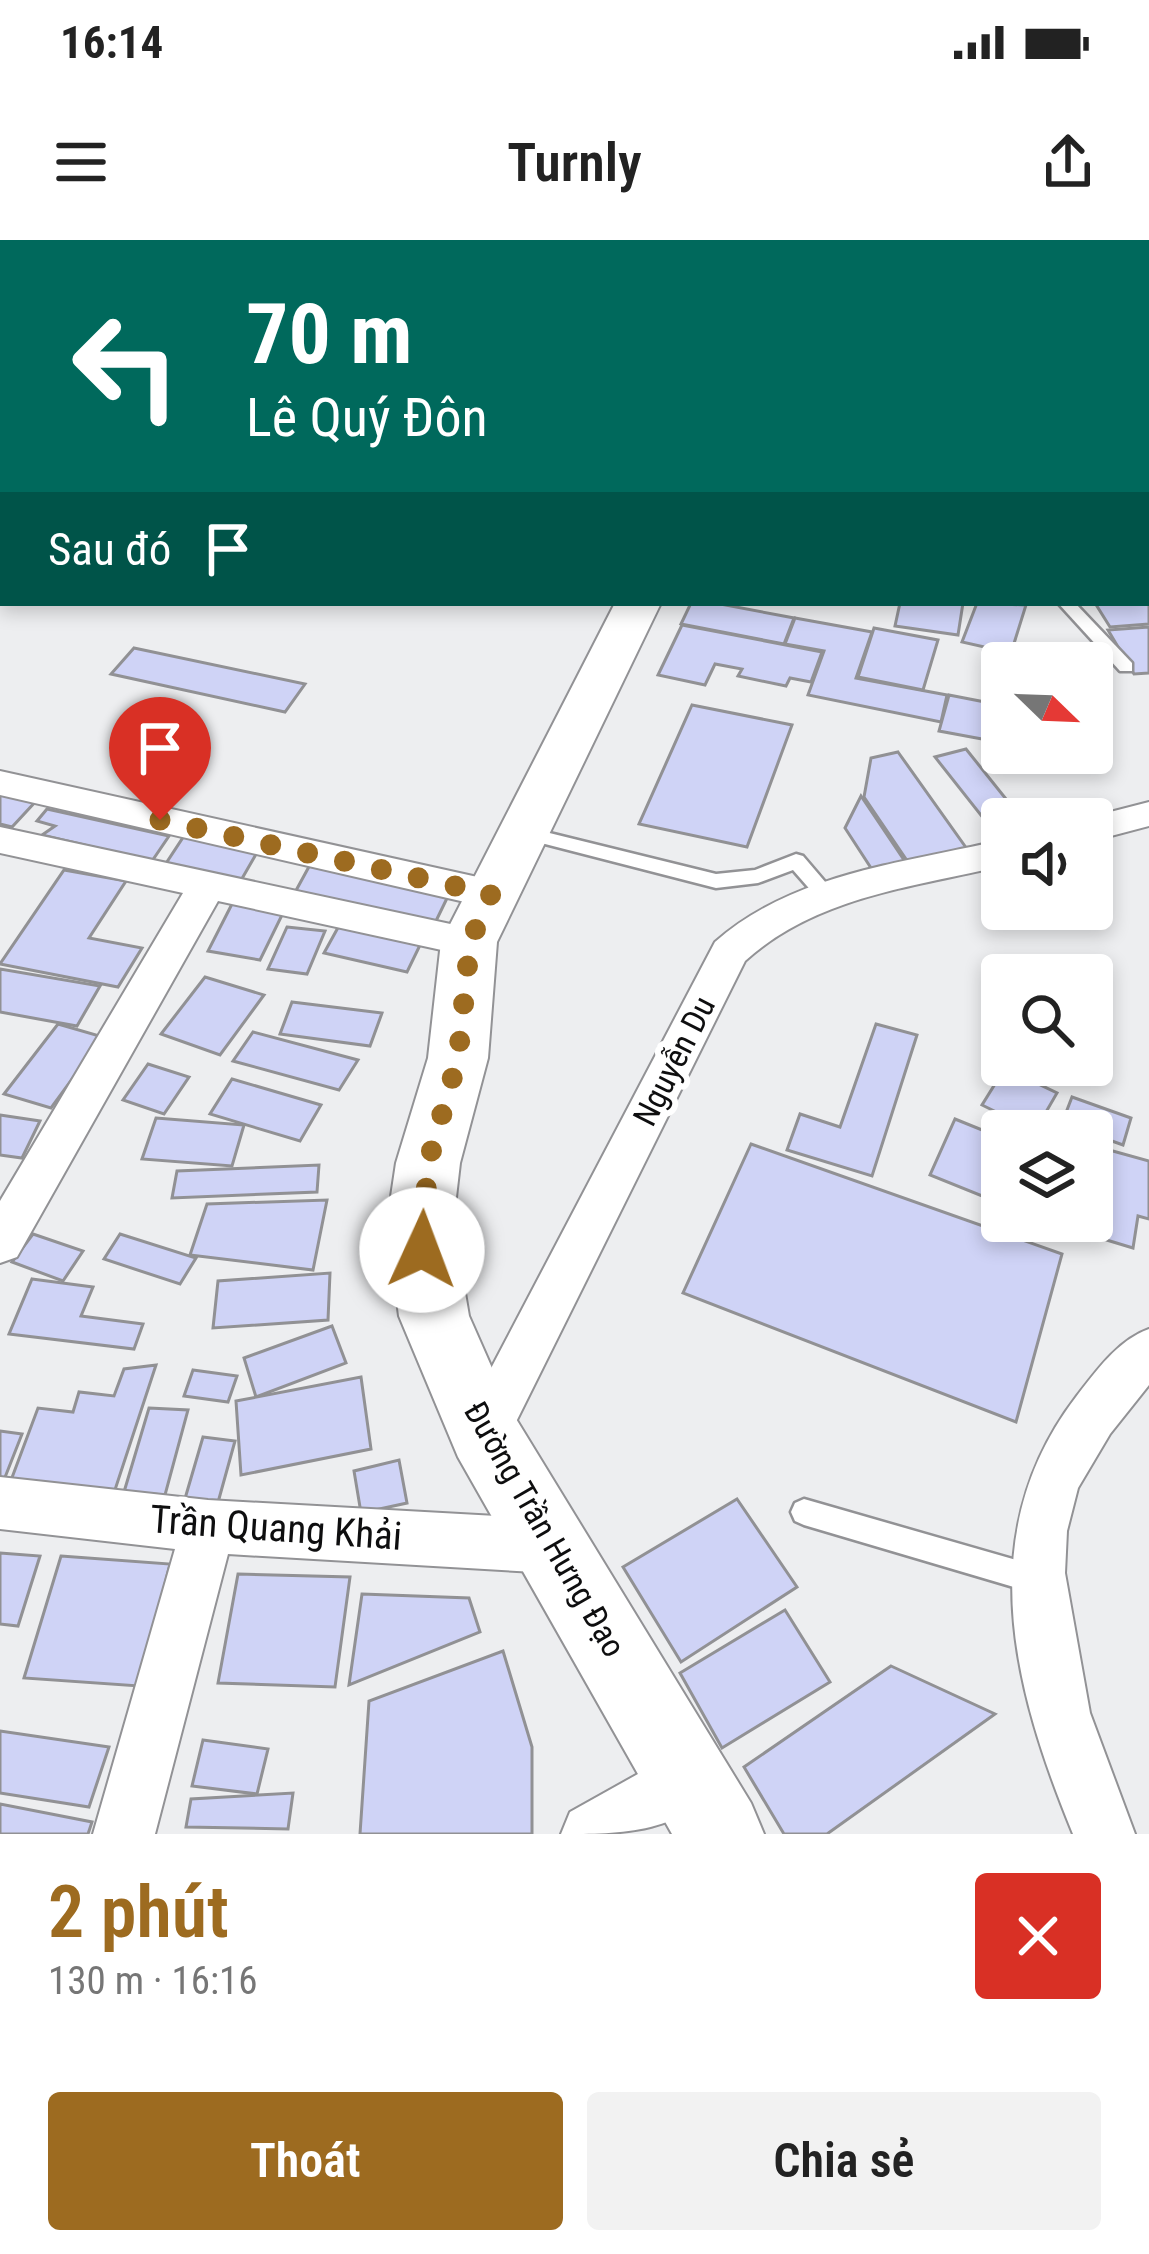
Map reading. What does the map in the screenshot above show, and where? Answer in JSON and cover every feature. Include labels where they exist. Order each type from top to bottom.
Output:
[{"type":"street","name":"Đường Trần Hưng Đạo","points":[[636,606],[480,918],[458,1058],[428,1163],[421,1223],[424,1277],[434,1316],[484,1432],[720,1834]]},
{"type":"street","points":[[0,783],[480,918]]},
{"type":"street","points":[[1113,823],[1149,814]]},
{"type":"street","points":[[0,840],[207,886],[480,918]]},
{"type":"street","name":"Nguyễn Du","points":[[484,1432],[729,952],[746,933],[828,897],[981,858]]},
{"type":"street","points":[[0,1243],[207,886]]},
{"type":"street","points":[[1104,1834],[1076,1774],[1037,1580],[1048,1496],[1104,1396],[1149,1352]]},
{"type":"street","name":"Trần Quang Khải","points":[[0,1503],[208,1526],[552,1546]]},
{"type":"street","points":[[124,1834],[208,1526]]},
{"type":"street","points":[[592,1834],[688,1776]]},
{"type":"lane","points":[[1069,606],[1126,668]]},
{"type":"lane","points":[[521,832],[716,881],[758,876],[796,861],[828,897]]},
{"type":"lane","points":[[804,1512],[1037,1580]]},
{"type":"building","points":[[690,606],[731,606],[794,618],[784,644],[681,624]]},
{"type":"building","points":[[899,606],[963,606],[958,635],[895,626]]},
{"type":"building","points":[[976,606],[1026,606],[1014,642],[981,642],[981,646],[962,642]]},
{"type":"building","points":[[1097,606],[1149,606],[1149,624],[1110,627]]},
{"type":"building","points":[[795,618],[872,632],[856,678],[947,695],[941,722],[808,695],[824,651],[785,644]]},
{"type":"building","points":[[682,625],[822,652],[811,682],[790,678],[786,686],[738,676],[742,669],[715,664],[705,685],[658,675]]},
{"type":"building","points":[[1149,627],[1149,673],[1134,674],[1108,630]]},
{"type":"building","points":[[874,628],[938,640],[923,690],[858,677]]},
{"type":"building","points":[[134,648],[305,684],[285,712],[111,674]]},
{"type":"building","points":[[949,695],[981,701],[981,739],[939,731]]},
{"type":"building","points":[[692,705],[792,725],[747,847],[639,824]]},
{"type":"building","points":[[966,749],[981,774],[1005,798],[981,798],[981,815],[935,757]]},
{"type":"building","points":[[898,752],[967,849],[908,862],[864,797],[871,758]]},
{"type":"building","points":[[0,790],[37,800],[12,827],[0,824]]},
{"type":"building","points":[[861,796],[906,863],[873,871],[845,828]]},
{"type":"building","points":[[47,809],[169,836],[152,861],[42,835],[55,826],[37,821]]},
{"type":"building","points":[[184,836],[259,849],[240,882],[163,868]]},
{"type":"building","points":[[311,863],[451,890],[435,923],[293,896]]},
{"type":"building","points":[[64,870],[126,881],[89,938],[142,948],[118,987],[0,964]]},
{"type":"building","points":[[232,904],[284,911],[260,960],[208,951]]},
{"type":"building","points":[[340,924],[422,941],[407,972],[324,953]]},
{"type":"building","points":[[287,927],[325,931],[307,974],[268,969]]},
{"type":"building","points":[[0,969],[100,986],[77,1026],[0,1012]]},
{"type":"building","points":[[205,977],[264,995],[220,1055],[161,1034]]},
{"type":"building","points":[[292,1002],[382,1013],[370,1046],[280,1034]]},
{"type":"building","points":[[58,1024],[103,1037],[51,1108],[4,1094]]},
{"type":"building","points":[[876,1024],[917,1035],[872,1176],[787,1150],[800,1114],[840,1127]]},
{"type":"building","points":[[253,1032],[358,1060],[339,1090],[233,1061]]},
{"type":"building","points":[[148,1064],[189,1077],[164,1114],[123,1100]]},
{"type":"building","points":[[232,1079],[321,1105],[300,1141],[210,1114]]},
{"type":"building","points":[[994,1086],[1042,1086],[1057,1093],[1047,1110],[992,1110],[982,1105]]},
{"type":"building","points":[[1072,1097],[1109,1110],[1067,1110]]},
{"type":"building","points":[[1113,1112],[1131,1118],[1123,1145],[1113,1141]]},
{"type":"building","points":[[0,1115],[40,1121],[22,1158],[0,1155]]},
{"type":"building","points":[[156,1118],[244,1125],[232,1166],[142,1159]]},
{"type":"building","points":[[955,1119],[981,1130],[981,1196],[930,1175]]},
{"type":"building","points":[[751,1144],[981,1225],[981,1242],[1028,1242],[1062,1254],[1016,1422],[683,1293]]},
{"type":"building","points":[[1113,1151],[1149,1161],[1149,1219],[1138,1216],[1133,1248],[1113,1242]]},
{"type":"building","points":[[319,1165],[317,1192],[172,1198],[177,1171]]},
{"type":"building","points":[[327,1200],[313,1270],[190,1255],[207,1204]]},
{"type":"building","points":[[33,1234],[83,1251],[63,1281],[12,1262]]},
{"type":"building","points":[[120,1234],[196,1258],[180,1284],[104,1259]]},
{"type":"building","points":[[330,1273],[328,1320],[213,1328],[218,1281]]},
{"type":"building","points":[[32,1279],[93,1287],[81,1316],[143,1324],[134,1349],[9,1334]]},
{"type":"building","points":[[332,1326],[346,1363],[256,1397],[244,1358]]},
{"type":"building","points":[[156,1365],[111,1502],[7,1491],[38,1408],[73,1412],[79,1392],[114,1396],[124,1369]]},
{"type":"building","points":[[193,1370],[237,1376],[228,1402],[184,1396]]},
{"type":"building","points":[[361,1377],[371,1449],[241,1475],[236,1401]]},
{"type":"building","points":[[149,1408],[188,1410],[165,1495],[124,1492]]},
{"type":"building","points":[[0,1431],[22,1434],[0,1490]]},
{"type":"building","points":[[203,1437],[235,1441],[217,1506],[184,1502]]},
{"type":"building","points":[[399,1460],[407,1503],[361,1513],[354,1471]]},
{"type":"building","points":[[737,1499],[797,1587],[681,1662],[623,1567]]},
{"type":"building","points":[[0,1553],[40,1556],[18,1626],[0,1624]]},
{"type":"building","points":[[61,1556],[170,1564],[139,1686],[24,1678]]},
{"type":"building","points":[[238,1574],[350,1577],[335,1687],[218,1683]]},
{"type":"building","points":[[362,1594],[469,1598],[480,1632],[349,1685]]},
{"type":"building","points":[[785,1610],[830,1682],[722,1748],[680,1673]]},
{"type":"building","points":[[503,1651],[532,1747],[532,1834],[360,1834],[369,1701]]},
{"type":"building","points":[[891,1666],[995,1714],[827,1834],[784,1834],[744,1767]]},
{"type":"building","points":[[0,1731],[109,1747],[89,1807],[0,1793]]},
{"type":"building","points":[[203,1740],[268,1749],[257,1794],[192,1786]]},
{"type":"building","points":[[293,1793],[288,1829],[186,1827],[191,1799]]},
{"type":"building","points":[[0,1804],[92,1822],[88,1834],[0,1834]]},
{"type":"route","points":[[160,820],[491,894],[470,942],[458,1058],[428,1163],[422,1250]]}]
